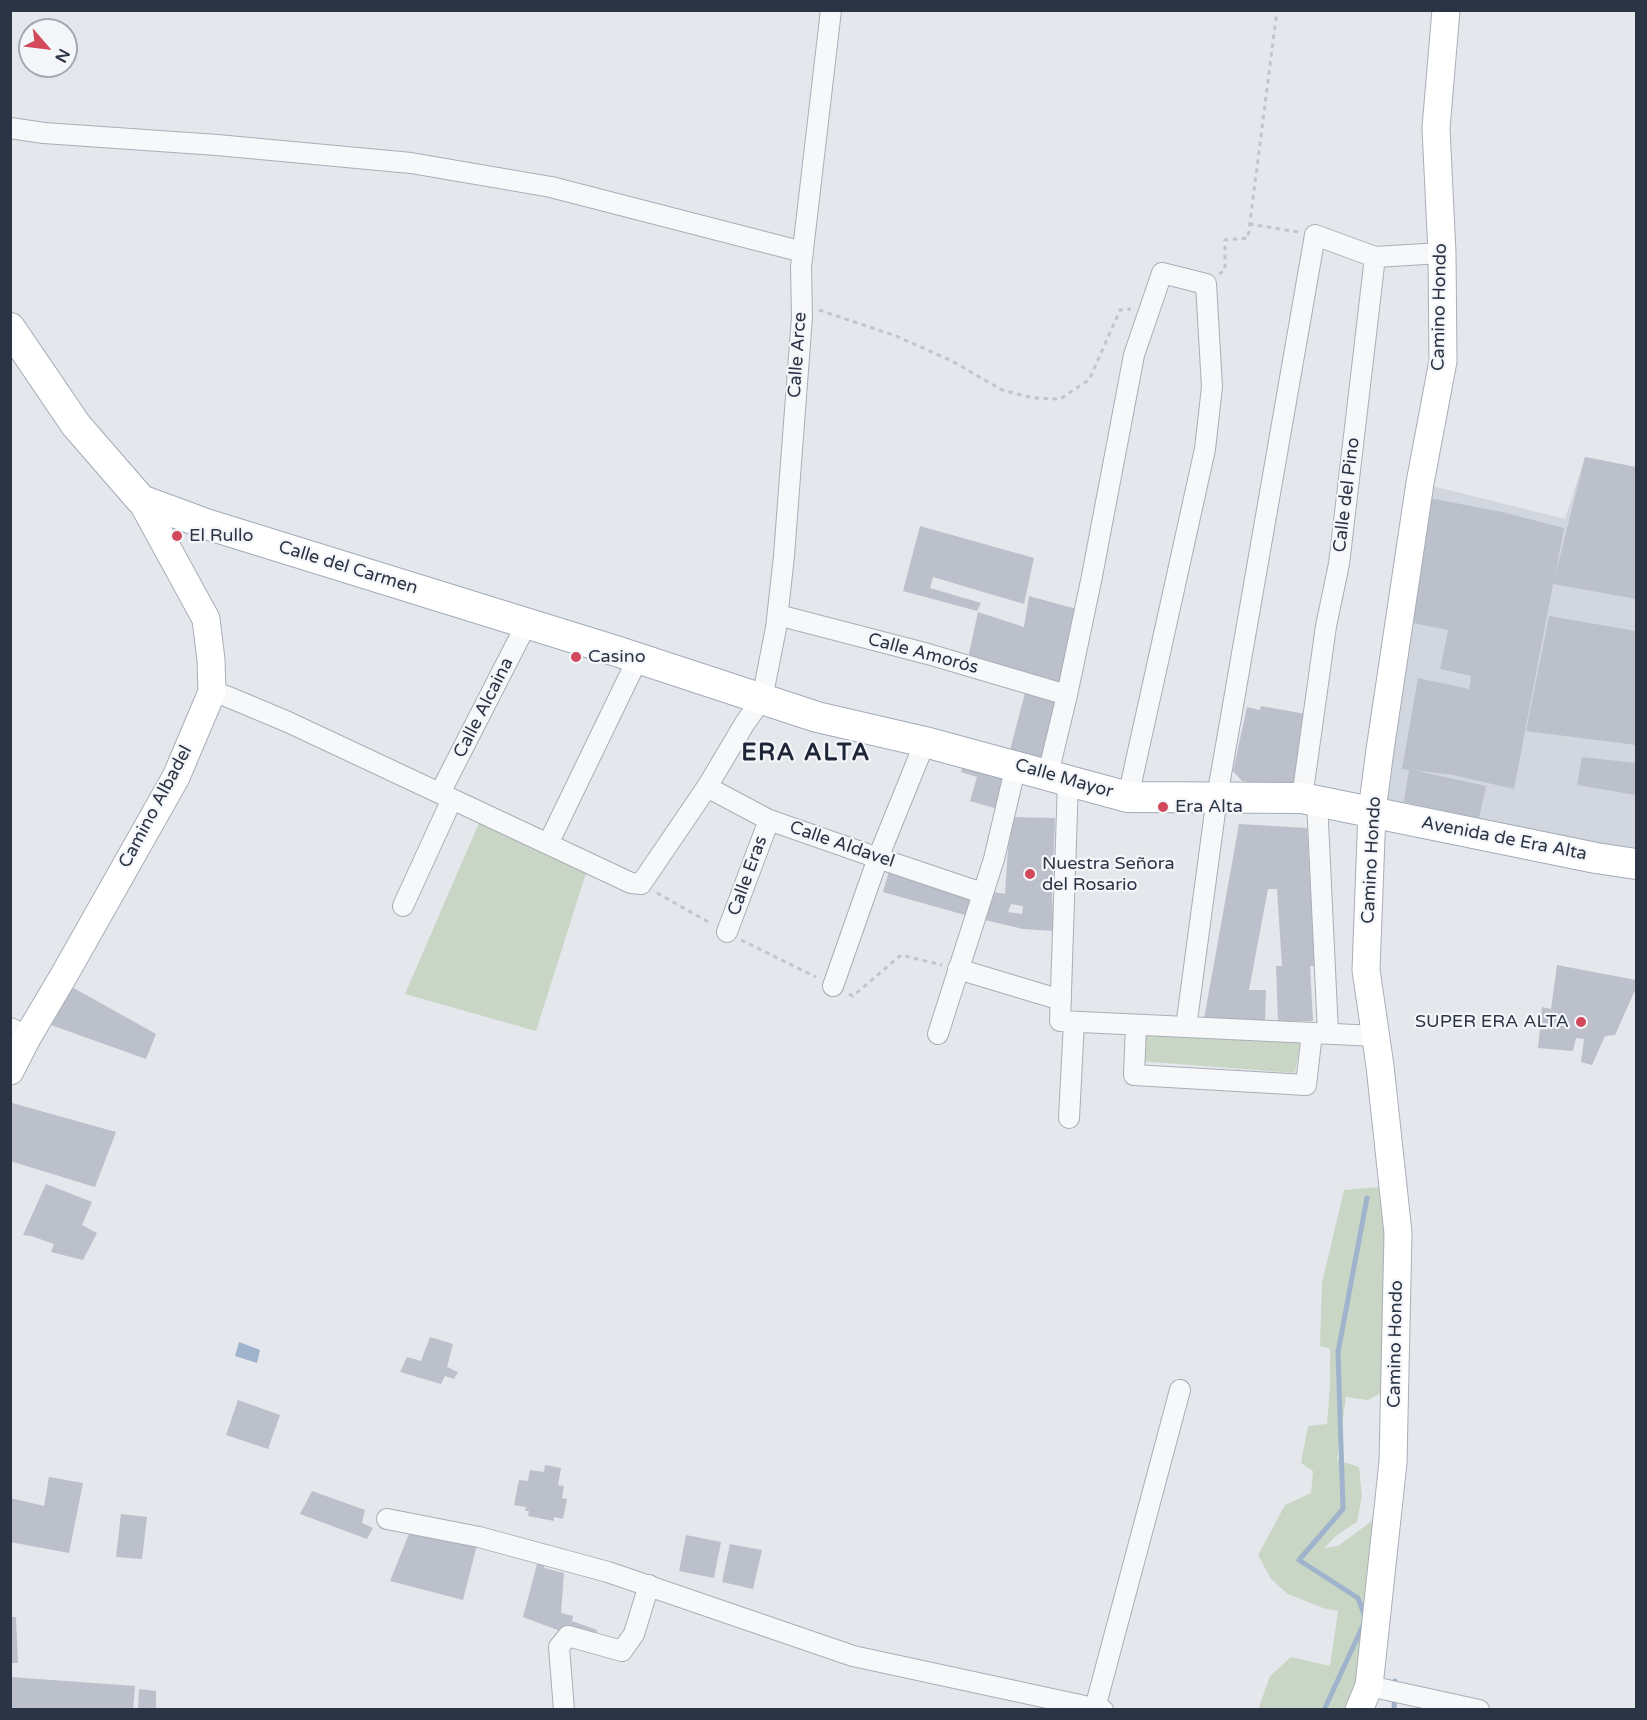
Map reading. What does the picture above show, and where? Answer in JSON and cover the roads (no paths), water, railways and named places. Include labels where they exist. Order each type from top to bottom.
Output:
[{"type":"main road","name":"Camino Hondo","points":[[1379,1694],[1393,1462],[1398,1233],[1376,1036],[1366,970],[1372,811],[1420,483],[1443,361],[1442,253],[1436,128],[1446,10]]},
{"type":"main road","name":"Calle del Carmen","points":[[10,328],[76,425],[141,500],[206,525],[527,623],[762,699]]},
{"type":"main road","name":"Camino Albadel","points":[[10,1071],[19,1032],[63,977],[176,777],[212,692],[206,619],[141,500]]},
{"type":"main road","name":"Calle Mayor","points":[[762,699],[817,717],[1016,765],[1128,797],[1310,800],[1372,811]]},
{"type":"main road","name":"Avenida de Era Alta","points":[[1372,811],[1636,864]]},
{"type":"street","name":"Calle Arce","points":[[762,699],[778,615],[784,556],[802,304],[801,267],[831,10]]},
{"type":"street","points":[[10,128],[44,133],[217,145],[411,163],[552,187],[803,252]]},
{"type":"street","points":[[1186,1027],[1217,797],[1315,235],[1375,257],[1442,253]]},
{"type":"street","name":"Calle del Pino","points":[[1136,1025],[1134,1075],[1306,1085],[1320,1033],[1310,800],[1326,626],[1339,564],[1375,257]]},
{"type":"street","points":[[1128,797],[1205,449],[1212,387],[1206,284],[1162,273],[1134,355],[1067,695],[1058,777],[1060,1021],[1376,1036]]},
{"type":"street","name":"Calle Amorós","points":[[778,615],[928,654],[1067,695]]},
{"type":"street","name":"Calle Alcaina","points":[[403,906],[446,796],[527,623]]},
{"type":"street","points":[[548,844],[638,658]]},
{"type":"street","points":[[212,692],[288,722],[631,883],[641,884],[707,787],[762,699]]},
{"type":"street","points":[[833,986],[878,858],[925,742]]},
{"type":"street","points":[[938,1034],[994,860],[1016,765]]},
{"type":"street","name":"Calle Aldavel","points":[[707,787],[769,820],[982,893]]},
{"type":"street","name":"Calle Eras","points":[[727,932],[769,820]]},
{"type":"street","points":[[958,969],[1061,1000]]},
{"type":"street","points":[[1069,1118],[1074,1022]]},
{"type":"street","points":[[387,1519],[478,1537],[608,1572],[853,1656],[1099,1709],[1180,1390]]},
{"type":"street","points":[[564,1710],[559,1647],[568,1636],[622,1651],[634,1634],[649,1585]]},
{"type":"street","points":[[1379,1694],[1479,1710]]},
{"type":"water","points":[[239,1342],[260,1350],[257,1363],[235,1356]]},
{"type":"waterway","points":[[1324,1710],[1366,1619],[1358,1598],[1299,1560],[1343,1509],[1338,1352],[1367,1198]]},
{"type":"waterway","points":[[1394,1710],[1395,1681]]},
{"type":"place","name":"El Rullo","points":[[177,536]]},
{"type":"place","name":"Casino","points":[[576,657]]},
{"type":"place","name":"Era Alta","points":[[1163,807]]},
{"type":"place","name":"Nuestra Señora del Rosario","points":[[1030,874]]},
{"type":"place","name":"SUPER ERA ALTA","points":[[1581,1022]]},
{"type":"district","name":"ERA ALTA","points":[[806,754]]}]
